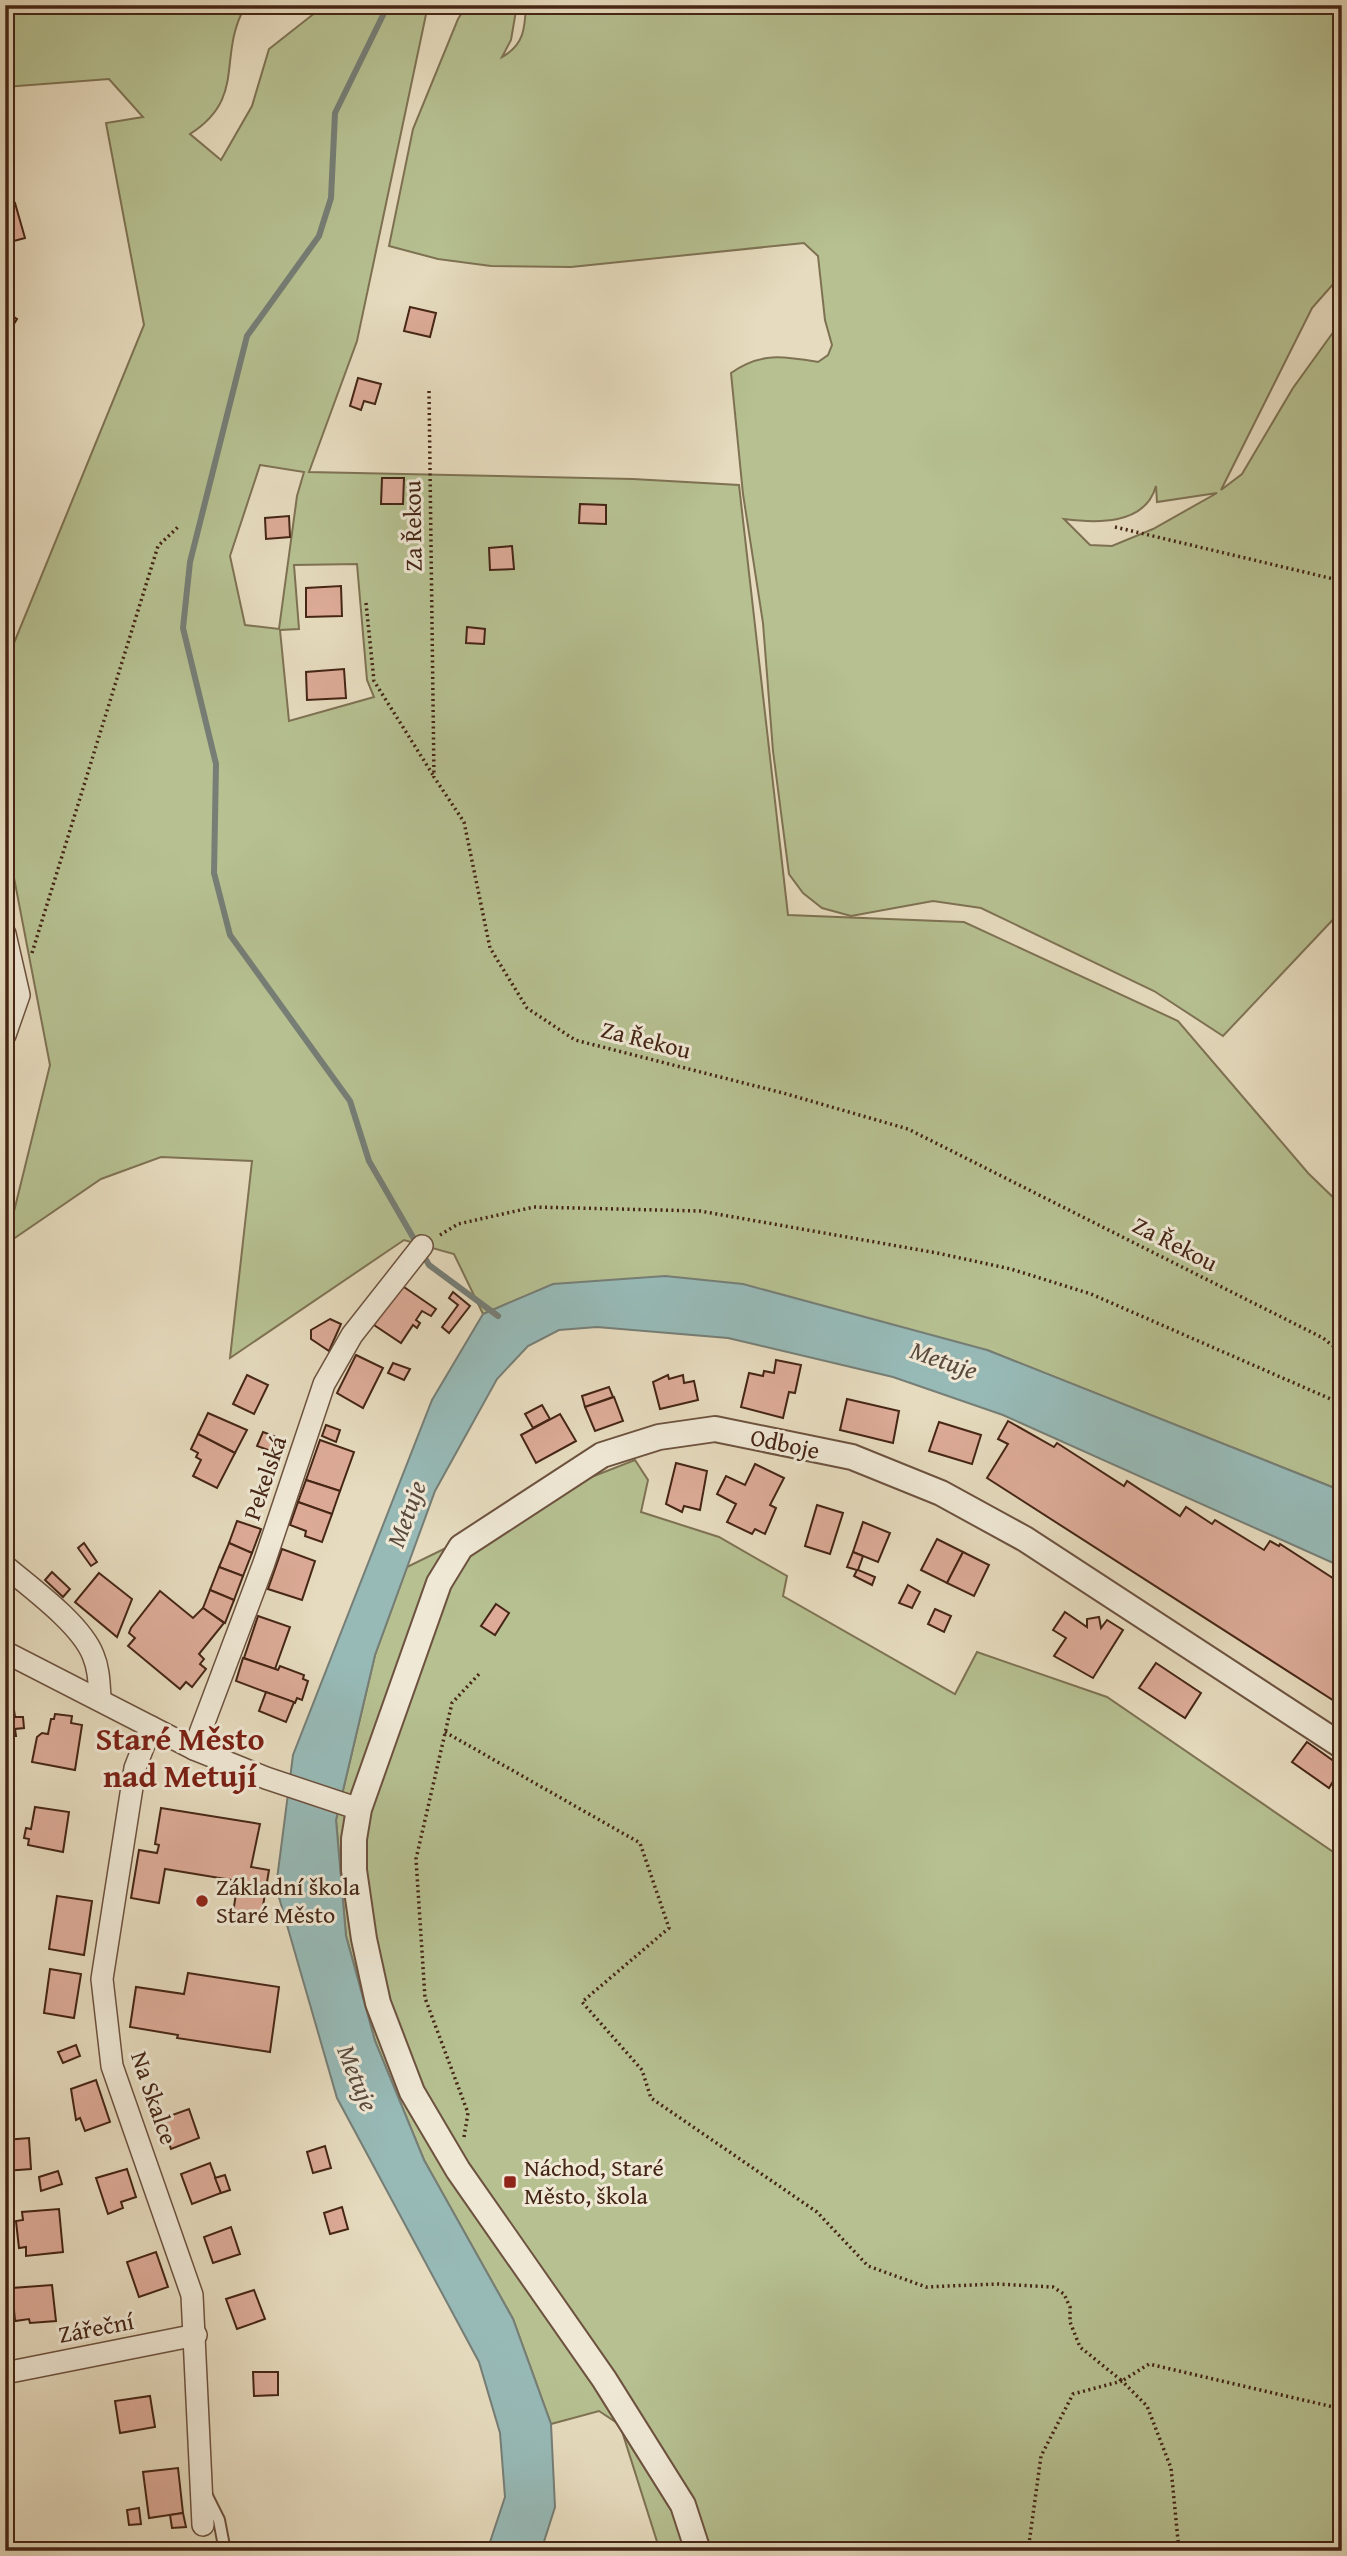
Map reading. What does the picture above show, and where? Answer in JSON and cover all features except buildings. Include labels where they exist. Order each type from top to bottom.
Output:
[{"type":"street","points":[[5,934],[19,995],[5,1035]]},
{"type":"street","name":"Pekelská","points":[[194,1748],[264,1563],[324,1384],[352,1335],[422,1246]]},
{"type":"street","name":"Odboje","points":[[698,2551],[682,2505],[604,2379],[458,2170],[412,2092],[378,2003],[364,1939],[354,1870],[352,1806],[439,1583],[461,1547],[602,1455],[659,1437],[715,1429],[852,1457],[941,1493],[1025,1539],[1342,1746]]},
{"type":"street","points":[[5,1566],[85,1642],[98,1670],[100,1698]]},
{"type":"street","points":[[8,1655],[100,1698],[194,1748],[266,1778],[352,1806]]},
{"type":"street","name":"Na Skalce","points":[[151,1727],[135,1768],[102,1979],[104,2014],[112,2066],[192,2295],[203,2525]]},
{"type":"street","name":"Zářeční","points":[[5,2373],[196,2336]]},
{"type":"lane","name":"Na Skalce","points":[[201,2484],[219,2520],[225,2551]]},
{"type":"path","name":"Za Řekou","points":[[429,391],[434,777],[464,822],[490,948],[527,1008],[575,1040],[783,1093],[908,1129],[1323,1338],[1342,1353]]},
{"type":"path","points":[[31,956],[158,546],[178,527]]},
{"type":"path","points":[[1115,527],[1342,581]]},
{"type":"path","points":[[366,603],[374,681],[434,777]]},
{"type":"path","points":[[5,1131],[10,1192],[5,1208]]},
{"type":"path","points":[[422,1246],[458,1224],[534,1208],[699,1211],[1011,1269],[1091,1294],[1342,1404]]},
{"type":"path","points":[[458,2170],[468,2113],[425,1998],[416,1859],[452,1703],[481,1673]]},
{"type":"path","points":[[445,1732],[640,1843],[669,1928],[582,2002],[642,2070],[651,2098],[817,2212],[867,2266],[926,2287],[997,2284],[1053,2287],[1064,2294],[1070,2307],[1070,2322],[1080,2347],[1122,2381],[1147,2406],[1171,2468],[1180,2551]]},
{"type":"path","points":[[1028,2551],[1041,2456],[1073,2394],[1122,2381],[1149,2364],[1342,2409]]},
{"type":"green space","points":[[5,5],[246,5],[237,24],[229,75],[219,105],[208,120],[190,134],[221,160],[252,106],[269,49],[325,5],[428,5],[357,341],[309,472],[633,479],[739,485],[788,915],[964,922],[1178,1021],[1308,1173],[1342,1206],[1342,1491],[987,1350],[554,1284],[483,1314],[454,1254],[404,1240],[230,1358],[252,1161],[161,1157],[101,1179],[6,1244],[50,1065],[5,831],[5,665],[144,325],[106,123],[143,117],[109,79],[5,87]],"holes":[[[260,465],[304,472],[297,496],[279,629],[245,625],[230,556]],[[357,564],[367,680],[374,697],[289,721],[280,630],[299,629],[294,565]]]},
{"type":"green space","points":[[467,5],[517,5],[511,40],[502,57],[515,47],[522,35],[526,5],[1342,5],[1342,274],[1312,308],[1221,490],[1242,474],[1293,388],[1342,320],[1342,910],[1223,1036],[1154,991],[981,908],[933,901],[851,916],[822,908],[803,893],[789,874],[773,751],[763,623],[743,494],[731,373],[762,359],[783,357],[818,362],[828,355],[832,345],[825,320],[818,256],[804,243],[571,267],[491,266],[438,259],[389,246],[413,129],[458,19]],"holes":[[[1156,486],[1157,502],[1217,493],[1153,529],[1112,546],[1090,545],[1064,519],[1104,521],[1130,515],[1141,509],[1150,499]]]},
{"type":"green space","points":[[635,1460],[648,1480],[641,1512],[719,1537],[787,1576],[783,1596],[955,1694],[977,1652],[1107,1697],[1342,1858],[1342,2551],[660,2551],[620,2425],[599,2411],[551,2424],[513,2319],[424,2160],[375,2041],[346,1936],[336,1820],[375,1655],[407,1567],[493,1525],[535,1499]]},
{"type":"water","name":"Metuje","points":[[665,1276],[743,1284],[987,1350],[1342,1491],[1342,1567],[1003,1415],[893,1377],[728,1338],[597,1327],[559,1330],[528,1346],[497,1379],[435,1491],[375,1655],[336,1820],[346,1936],[375,2041],[424,2160],[513,2319],[551,2424],[555,2507],[541,2551],[487,2551],[505,2497],[500,2433],[479,2362],[337,2098],[276,1887],[293,1755],[432,1400],[483,1314],[553,1284]]},
{"type":"waterway","points":[[388,5],[335,113],[331,198],[319,236],[247,336],[190,562],[183,628],[216,764],[214,873],[230,935],[350,1101],[369,1161],[429,1265],[498,1316]]},
{"type":"place","name":"Základní škola Staré Město","points":[[202,1901]]},
{"type":"place","name":"Náchod, Staré Město, škola","points":[[510,2182]]},
{"type":"district","name":"Staré Město nad Metují","points":[[180,1758]]}]
